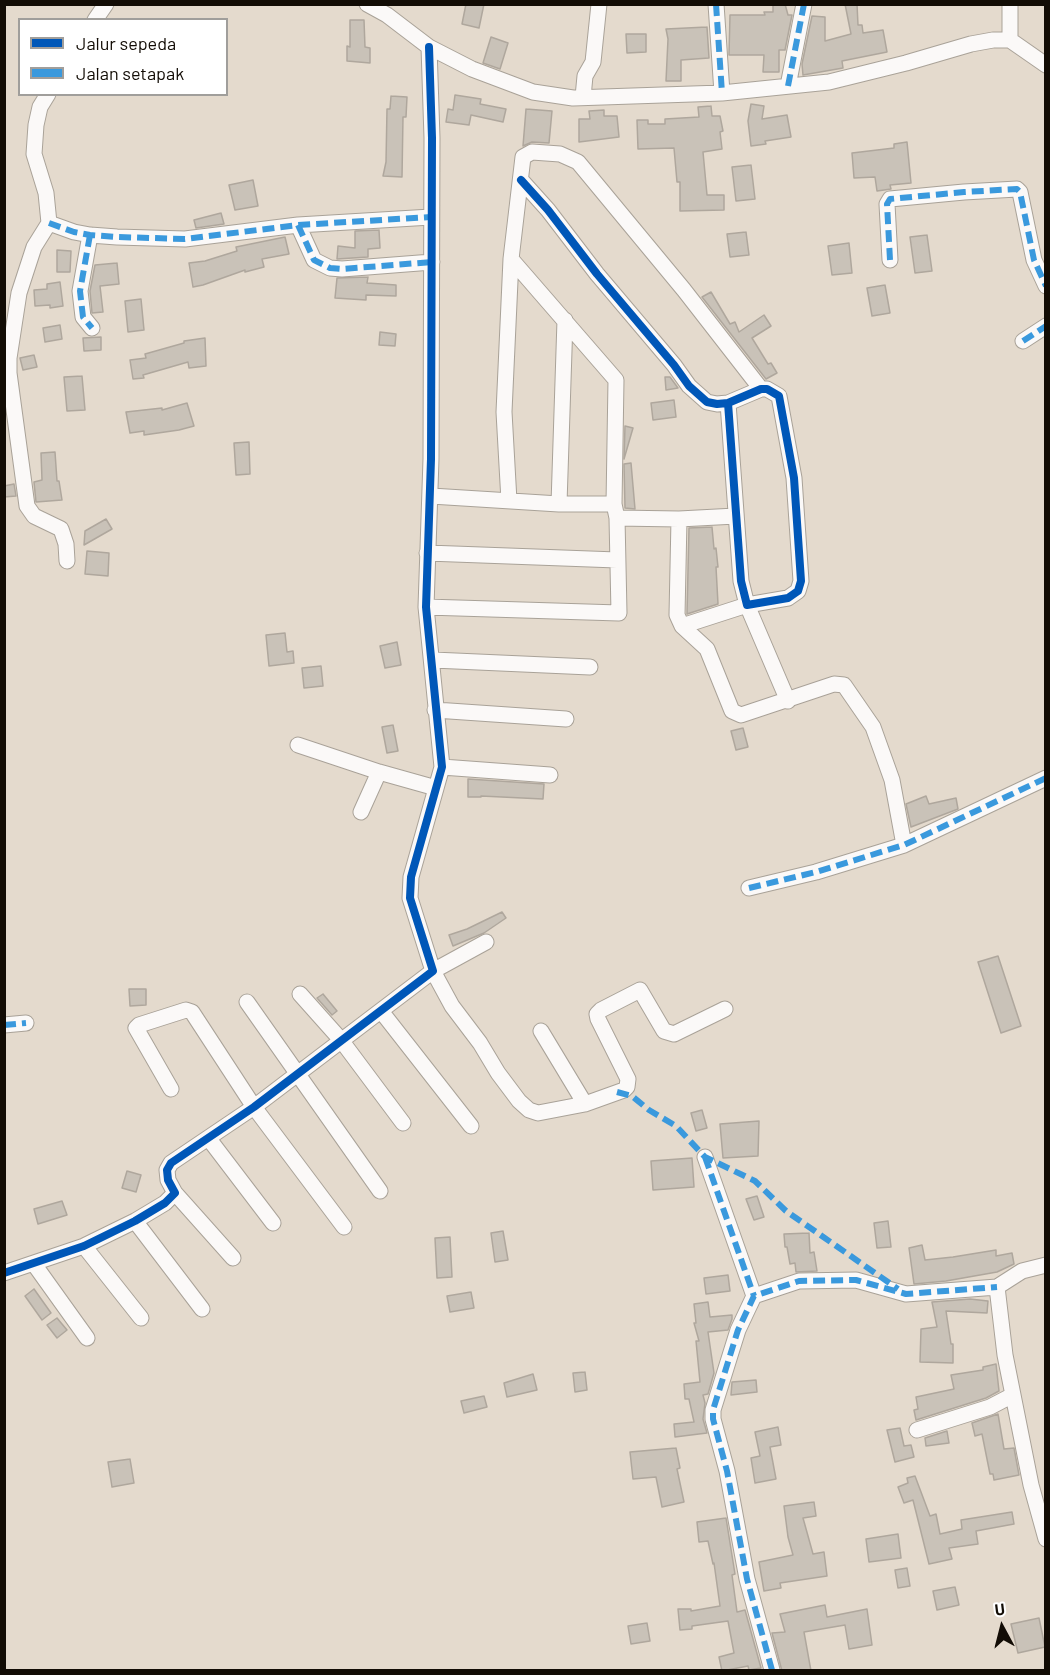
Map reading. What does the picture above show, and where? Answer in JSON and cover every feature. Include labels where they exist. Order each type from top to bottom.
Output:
[{"type":"street","points":[[96,18],[106,4]]},
{"type":"street","points":[[367,4],[387,15],[429,47],[472,69],[525,90],[573,98],[722,93],[829,82],[993,40],[1010,40],[1046,65]]},
{"type":"street","points":[[583,97],[585,76],[593,62],[599,4]]},
{"type":"street","points":[[716,4],[722,93]]},
{"type":"street","points":[[788,87],[804,4]]},
{"type":"street","points":[[1010,4],[1010,40]]},
{"type":"street","points":[[429,47],[432,262],[430,496],[426,607],[442,767],[411,878],[410,897],[433,971],[452,1006],[519,1101],[529,1110],[538,1113],[585,1104],[624,1090],[628,1079],[597,1014],[640,990],[664,1031],[674,1034],[725,1009]]},
{"type":"street","points":[[47,96],[40,107],[36,125],[34,154],[46,193],[49,223],[34,247],[19,293],[7,373],[27,506],[34,516],[61,529],[66,544],[67,561]]},
{"type":"street","points":[[509,501],[504,412],[511,259],[523,157],[532,152],[560,154],[578,162],[684,290],[761,389]]},
{"type":"street","points":[[521,180],[689,386],[707,402],[717,404],[728,402],[761,389],[767,389],[779,396],[794,478],[801,581],[798,591],[788,598],[747,605],[682,626]]},
{"type":"street","points":[[890,261],[887,204],[890,199],[1017,189],[1020,192],[1034,260],[1046,286]]},
{"type":"street","points":[[49,223],[90,235],[185,239],[298,225],[431,217]]},
{"type":"street","points":[[298,225],[314,260],[330,268],[432,262]]},
{"type":"street","points":[[90,235],[80,291],[83,317],[92,328]]},
{"type":"street","points":[[426,607],[619,613],[616,380],[511,259]]},
{"type":"street","points":[[560,504],[565,320]]},
{"type":"street","points":[[1023,341],[1046,326]]},
{"type":"street","points":[[728,402],[741,582],[747,605],[788,701]]},
{"type":"street","points":[[430,496],[560,504],[679,519],[736,516]]},
{"type":"street","points":[[679,519],[677,615],[682,626],[707,649],[732,711],[741,715],[834,684],[844,685],[873,727],[892,780],[903,845]]},
{"type":"street","points":[[427,553],[617,560]]},
{"type":"street","points":[[433,660],[590,667]]},
{"type":"street","points":[[435,710],[566,719]]},
{"type":"street","points":[[298,745],[436,788]]},
{"type":"street","points":[[442,767],[550,775]]},
{"type":"street","points":[[361,812],[379,772]]},
{"type":"street","points":[[749,888],[816,872],[903,845],[1046,778]]},
{"type":"street","points":[[233,1258],[175,1193],[168,1180],[167,1170],[171,1163],[254,1107],[433,971],[486,942]]},
{"type":"street","points":[[300,994],[341,1040],[403,1123]]},
{"type":"street","points":[[247,1002],[380,1191]]},
{"type":"street","points":[[171,1089],[136,1032],[136,1028],[139,1025],[186,1010],[192,1012],[254,1107],[344,1227]]},
{"type":"street","points":[[381,1011],[471,1126]]},
{"type":"street","points":[[4,1025],[26,1023]]},
{"type":"street","points":[[541,1031],[585,1104]]},
{"type":"street","points":[[208,1138],[273,1223]]},
{"type":"street","points":[[705,1157],[754,1296],[738,1330],[713,1410],[713,1419],[726,1471],[747,1579],[772,1671]]},
{"type":"street","points":[[4,1273],[84,1246],[135,1221],[165,1203],[175,1193]]},
{"type":"street","points":[[135,1221],[202,1309]]},
{"type":"street","points":[[84,1246],[141,1318]]},
{"type":"street","points":[[34,1264],[87,1338]]},
{"type":"street","points":[[754,1296],[799,1281],[856,1280],[906,1294],[997,1287],[1022,1271],[1046,1265]]},
{"type":"street","points":[[997,1287],[1005,1354],[1041,1507],[1046,1539]]},
{"type":"street","points":[[917,1430],[990,1407],[1013,1395]]},
{"type":"building","points":[[466,4],[484,4],[479,28],[462,24]]},
{"type":"building","points":[[773,4],[785,4],[788,15],[792,15],[785,50],[779,50],[779,72],[763,72],[764,55],[729,55],[730,15],[765,15],[764,12],[773,12]]},
{"type":"building","points":[[845,4],[857,4],[858,25],[862,25],[863,33],[883,30],[887,52],[842,61],[843,68],[803,75],[802,64],[812,16],[825,17],[825,41],[851,34]]},
{"type":"building","points":[[350,20],[364,20],[365,47],[370,48],[370,63],[347,61],[347,46],[350,47]]},
{"type":"building","points":[[707,27],[709,58],[681,60],[681,81],[666,81],[668,39],[666,29]]},
{"type":"building","points":[[626,34],[646,34],[646,52],[627,53]]},
{"type":"building","points":[[491,37],[508,43],[500,69],[483,63]]},
{"type":"building","points":[[455,95],[481,99],[480,104],[506,109],[503,122],[471,115],[469,125],[446,122],[448,109],[453,110]]},
{"type":"building","points":[[391,96],[407,97],[406,117],[403,117],[402,177],[383,176],[386,162],[387,109],[390,109]]},
{"type":"building","points":[[751,104],[764,106],[762,119],[787,115],[791,137],[765,141],[766,144],[751,146],[748,121]]},
{"type":"building","points":[[711,106],[712,116],[720,116],[723,131],[720,132],[722,149],[703,152],[707,195],[724,195],[724,210],[680,211],[680,182],[677,182],[674,148],[638,149],[637,120],[648,120],[648,124],[665,124],[665,119],[699,117],[698,107]]},
{"type":"building","points":[[526,109],[552,111],[549,143],[532,142],[523,146]]},
{"type":"building","points":[[604,110],[604,116],[617,116],[619,137],[579,142],[579,119],[590,119],[589,111]]},
{"type":"building","points":[[907,142],[911,183],[890,185],[891,189],[877,191],[875,177],[854,178],[852,153],[894,148],[894,144]]},
{"type":"building","points":[[751,165],[755,199],[736,201],[732,167]]},
{"type":"building","points":[[253,180],[258,206],[235,210],[229,185]]},
{"type":"building","points":[[221,213],[224,224],[196,228],[194,220]]},
{"type":"building","points":[[379,230],[380,248],[368,249],[368,257],[337,259],[338,246],[355,248],[355,231]]},
{"type":"building","points":[[746,232],[749,255],[730,257],[727,234]]},
{"type":"building","points":[[927,235],[932,271],[915,273],[910,237]]},
{"type":"building","points":[[285,237],[289,254],[262,259],[264,267],[245,272],[245,270],[193,287],[189,263],[205,261],[237,251],[236,247]]},
{"type":"building","points":[[849,243],[852,273],[832,275],[828,246]]},
{"type":"building","points":[[57,250],[71,251],[70,272],[57,272]]},
{"type":"building","points":[[117,263],[119,284],[100,286],[103,312],[92,313],[90,291],[95,265]]},
{"type":"building","points":[[368,277],[367,283],[396,285],[396,296],[366,295],[366,300],[335,298],[337,278]]},
{"type":"building","points":[[60,282],[63,306],[50,308],[50,305],[35,306],[34,290],[47,289],[47,284]]},
{"type":"building","points":[[885,285],[890,313],[872,316],[867,288]]},
{"type":"building","points":[[711,292],[730,324],[735,322],[739,332],[764,315],[771,326],[752,338],[768,364],[771,363],[777,373],[766,379],[702,297]]},
{"type":"building","points":[[141,299],[144,330],[128,332],[125,301]]},
{"type":"building","points":[[60,325],[62,339],[45,342],[43,328]]},
{"type":"building","points":[[380,332],[396,334],[395,346],[379,345]]},
{"type":"building","points":[[101,337],[101,350],[84,351],[83,338]]},
{"type":"building","points":[[205,338],[206,366],[189,368],[188,362],[143,375],[144,378],[133,379],[130,360],[146,358],[145,354],[184,343],[184,341]]},
{"type":"building","points":[[34,355],[37,367],[23,370],[20,358]]},
{"type":"building","points":[[82,376],[85,410],[67,411],[64,377]]},
{"type":"building","points":[[665,377],[670,377],[678,388],[666,390]]},
{"type":"building","points":[[674,400],[676,417],[653,420],[651,403]]},
{"type":"building","points":[[187,403],[194,426],[144,435],[144,431],[130,433],[126,412],[162,408],[162,410]]},
{"type":"building","points":[[625,426],[633,428],[624,459]]},
{"type":"building","points":[[249,442],[250,474],[236,475],[234,443]]},
{"type":"building","points":[[55,452],[57,481],[59,481],[62,500],[36,502],[34,482],[42,480],[41,453]]},
{"type":"building","points":[[631,463],[635,509],[625,508],[624,464]]},
{"type":"building","points":[[14,484],[16,496],[4,497],[4,486]]},
{"type":"building","points":[[106,519],[112,529],[84,545],[85,531]]},
{"type":"building","points":[[712,527],[718,567],[716,567],[718,604],[687,614],[689,528]]},
{"type":"building","points":[[87,551],[109,553],[108,576],[85,574]]},
{"type":"building","points":[[285,633],[287,652],[293,651],[294,663],[269,666],[266,635]]},
{"type":"building","points":[[397,642],[401,665],[385,668],[380,646]]},
{"type":"building","points":[[321,666],[323,686],[304,688],[302,668]]},
{"type":"building","points":[[393,725],[398,751],[387,753],[382,727]]},
{"type":"building","points":[[743,728],[748,747],[736,750],[731,731]]},
{"type":"building","points":[[468,779],[544,784],[543,799],[468,797]]},
{"type":"building","points":[[926,796],[929,804],[956,798],[958,809],[911,827],[906,804]]},
{"type":"building","points":[[502,912],[506,918],[484,933],[453,946],[449,935]]},
{"type":"building","points":[[998,956],[1021,1026],[1001,1033],[978,962]]},
{"type":"building","points":[[129,989],[146,989],[146,1005],[130,1006]]},
{"type":"building","points":[[323,994],[337,1011],[332,1015],[317,998]]},
{"type":"building","points":[[702,1110],[707,1128],[696,1131],[691,1113]]},
{"type":"building","points":[[759,1121],[758,1156],[723,1158],[720,1124]]},
{"type":"building","points":[[692,1158],[694,1187],[653,1190],[651,1161]]},
{"type":"building","points":[[127,1171],[141,1175],[136,1192],[122,1188]]},
{"type":"building","points":[[757,1196],[764,1217],[754,1220],[746,1199]]},
{"type":"building","points":[[62,1201],[67,1215],[38,1224],[34,1209]]},
{"type":"building","points":[[888,1221],[891,1247],[877,1248],[874,1223]]},
{"type":"building","points":[[503,1231],[508,1260],[495,1262],[491,1233]]},
{"type":"building","points":[[809,1233],[810,1253],[814,1252],[817,1271],[796,1272],[795,1263],[790,1264],[784,1234]]},
{"type":"building","points":[[450,1237],[452,1277],[437,1278],[435,1238]]},
{"type":"building","points":[[922,1245],[925,1260],[996,1250],[996,1256],[1012,1253],[1014,1264],[997,1272],[914,1284],[909,1248]]},
{"type":"building","points":[[728,1275],[730,1291],[706,1294],[704,1278]]},
{"type":"building","points":[[34,1289],[51,1313],[42,1320],[25,1296]]},
{"type":"building","points":[[471,1292],[474,1308],[450,1312],[447,1296]]},
{"type":"building","points":[[970,1299],[988,1301],[987,1313],[946,1311],[951,1344],[953,1344],[953,1363],[920,1362],[921,1329],[937,1327],[932,1302]]},
{"type":"building","points":[[708,1302],[710,1317],[732,1315],[732,1319],[728,1330],[708,1332],[714,1373],[708,1394],[703,1395],[705,1403],[703,1419],[707,1433],[675,1437],[674,1424],[694,1422],[689,1399],[685,1399],[684,1384],[700,1382],[696,1341],[699,1341],[694,1323],[696,1323],[694,1304]]},
{"type":"building","points":[[57,1318],[67,1330],[57,1338],[47,1325]]},
{"type":"building","points":[[996,1364],[999,1391],[986,1398],[916,1420],[914,1410],[918,1409],[916,1397],[954,1389],[951,1375],[983,1370],[983,1367]]},
{"type":"building","points":[[585,1372],[587,1390],[575,1392],[573,1373]]},
{"type":"building","points":[[533,1374],[537,1390],[507,1397],[504,1383]]},
{"type":"building","points":[[756,1380],[757,1392],[731,1395],[732,1382]]},
{"type":"building","points":[[484,1396],[487,1407],[464,1413],[461,1401]]},
{"type":"building","points":[[998,1414],[1004,1449],[1014,1448],[1019,1475],[994,1480],[993,1474],[990,1474],[982,1434],[975,1436],[972,1423]]},
{"type":"building","points":[[778,1427],[781,1445],[770,1447],[776,1479],[755,1483],[751,1458],[760,1456],[755,1432]]},
{"type":"building","points":[[900,1428],[904,1446],[911,1445],[914,1457],[895,1462],[887,1430]]},
{"type":"building","points":[[947,1431],[949,1443],[926,1446],[925,1438]]},
{"type":"building","points":[[676,1448],[680,1468],[677,1469],[684,1502],[662,1507],[656,1477],[633,1479],[630,1452]]},
{"type":"building","points":[[130,1459],[134,1483],[112,1487],[108,1462]]},
{"type":"building","points":[[915,1476],[930,1516],[936,1514],[940,1534],[962,1529],[961,1520],[1012,1512],[1014,1524],[976,1531],[978,1544],[949,1548],[952,1559],[929,1564],[913,1500],[904,1503],[898,1487],[908,1483],[907,1478]]},
{"type":"building","points":[[814,1502],[816,1516],[803,1518],[813,1554],[824,1552],[827,1576],[780,1583],[781,1588],[764,1591],[759,1562],[793,1555],[784,1506]]},
{"type":"building","points":[[726,1518],[735,1574],[732,1575],[737,1612],[745,1610],[761,1668],[749,1670],[748,1666],[722,1671],[719,1657],[734,1653],[728,1621],[680,1630],[678,1609],[691,1609],[691,1611],[720,1606],[714,1563],[708,1541],[699,1542],[697,1522]]},
{"type":"building","points":[[898,1534],[901,1558],[869,1562],[866,1539]]},
{"type":"building","points":[[907,1568],[910,1586],[898,1588],[895,1570]]},
{"type":"building","points":[[955,1587],[959,1605],[937,1610],[933,1591]]},
{"type":"building","points":[[825,1605],[827,1617],[867,1609],[872,1645],[849,1649],[845,1625],[804,1632],[811,1671],[782,1671],[772,1633],[785,1632],[780,1614]]},
{"type":"building","points":[[1039,1618],[1045,1647],[1018,1653],[1011,1624]]},
{"type":"building","points":[[647,1623],[650,1641],[631,1644],[628,1626]]},
{"type":"marked path","points":[[716,4],[722,93]]},
{"type":"marked path","points":[[788,86],[804,4]]},
{"type":"marked path","points":[[890,260],[887,204],[890,199],[1017,189],[1020,192],[1034,260],[1046,286]]},
{"type":"marked path","points":[[49,223],[90,235],[185,239],[298,225],[431,217]]},
{"type":"marked path","points":[[298,225],[314,260],[330,268],[432,262]]},
{"type":"marked path","points":[[90,235],[80,291],[83,317],[92,328]]},
{"type":"marked path","points":[[1023,341],[1046,326]]},
{"type":"marked path","points":[[749,888],[816,872],[904,845],[1046,778]]},
{"type":"marked path","points":[[4,1025],[26,1023]]},
{"type":"marked path","points":[[617,1092],[632,1096],[649,1110],[676,1126],[705,1157],[755,1181],[786,1211],[898,1289]]},
{"type":"marked path","points":[[705,1157],[754,1296]]},
{"type":"marked path","points":[[772,1670],[747,1579],[727,1471],[713,1419],[713,1410],[738,1330],[754,1296],[799,1281],[856,1280],[906,1294],[997,1287]]},
{"type":"cycle path","points":[[4,1273],[84,1246],[135,1221],[165,1203],[175,1193],[168,1180],[167,1170],[171,1163],[254,1107],[433,971],[410,898],[411,877],[442,767],[426,607],[431,459],[432,138],[429,47]]},
{"type":"cycle path","points":[[521,180],[548,210],[689,386],[707,402],[728,403],[761,389],[767,389],[779,396],[794,478],[801,581],[798,591],[788,598],[747,605],[741,581],[728,403]]}]
